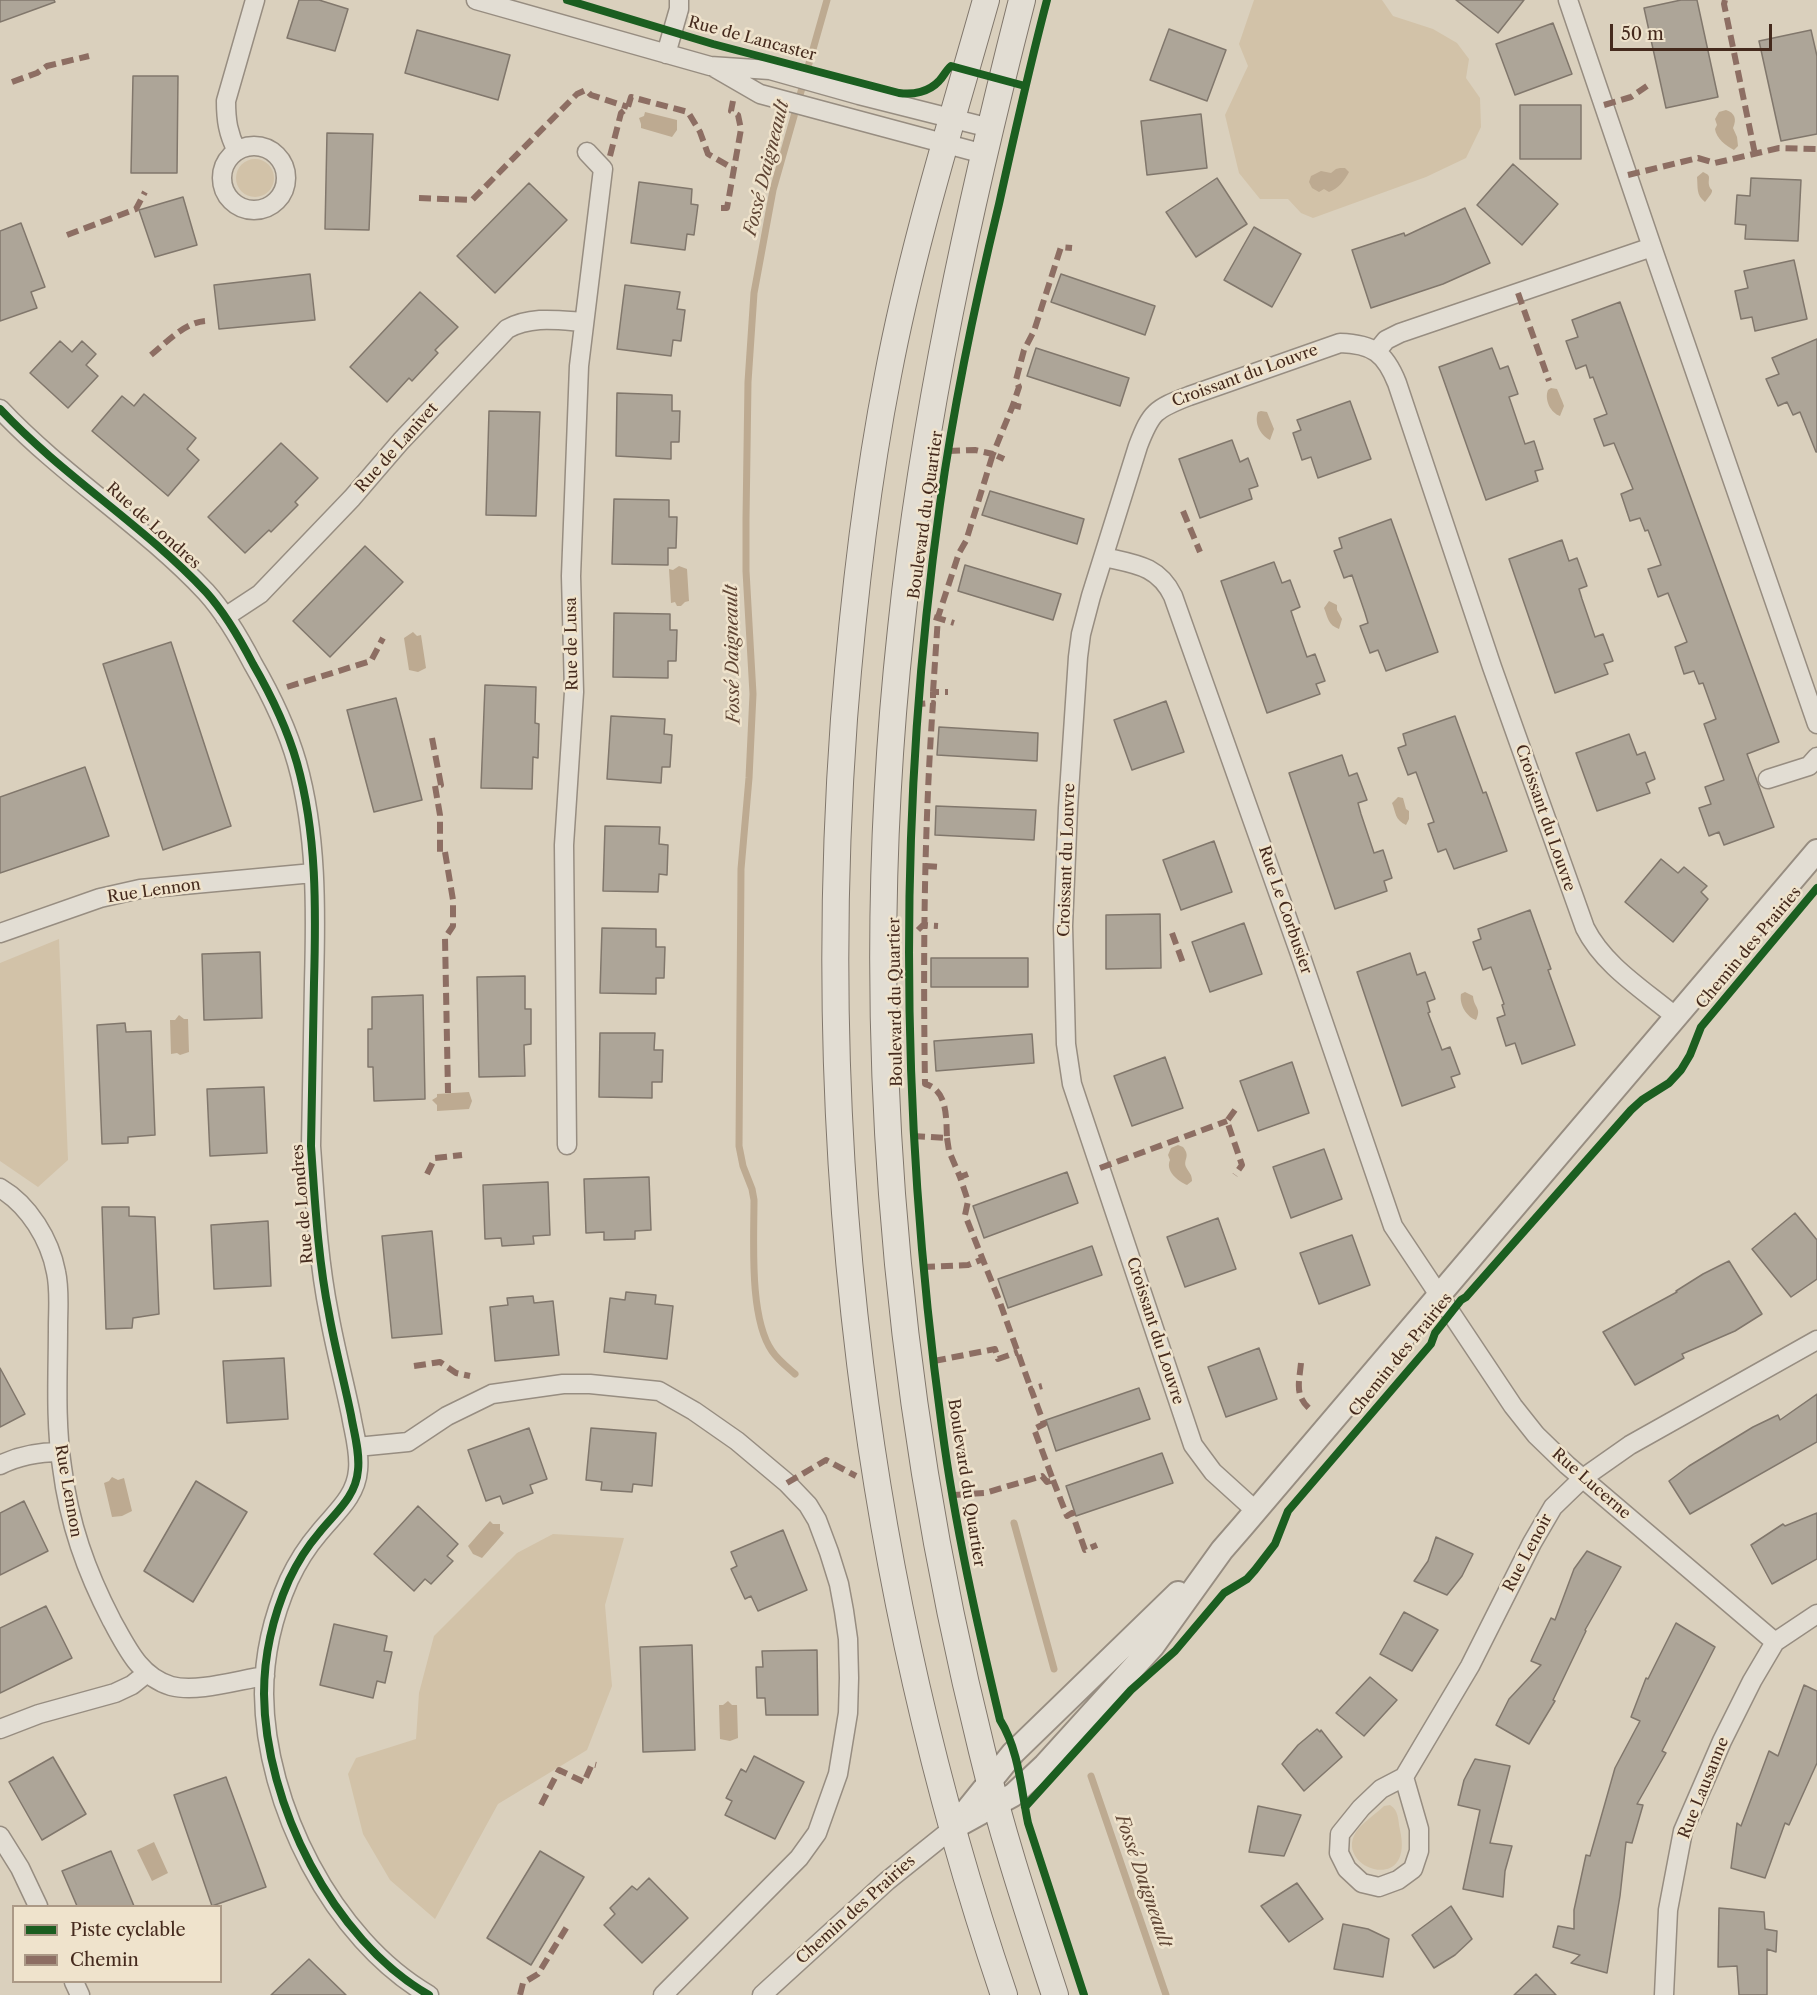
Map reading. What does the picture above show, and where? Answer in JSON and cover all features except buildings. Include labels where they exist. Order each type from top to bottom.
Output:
[{"type":"main road","points":[[986,0],[918,246],[899,322],[881,415],[863,530],[849,653],[841,770],[835,943],[837,1077],[842,1176],[861,1372],[884,1526],[900,1608],[953,1828],[1004,1995]]},
{"type":"main road","name":"Boulevard du Quartier","points":[[1022,0],[984,154],[940,362],[919,484],[897,664],[885,867],[884,979],[886,1085],[893,1204],[910,1370],[938,1547],[967,1686],[993,1792],[1055,1995]]},
{"type":"street","points":[[237,151],[229,136],[225,101],[255,0]]},
{"type":"street","name":"Rue de Lancaster","points":[[478,0],[744,76],[770,70],[990,128]]},
{"type":"street","points":[[666,54],[680,0]]},
{"type":"street","points":[[1568,0],[1817,724]]},
{"type":"street","name":"Rue de Lancaster","points":[[744,76],[760,94],[984,154]]},
{"type":"street","name":"Rue de Lusa","points":[[567,1145],[564,844],[574,692],[571,576],[579,366],[603,169],[587,152]]},
{"type":"street","points":[[1377,351],[1386,340],[1400,333],[1652,247]]},
{"type":"street","name":"Rue de Lanivet","points":[[225,616],[260,594],[352,498],[401,441],[507,329],[521,321],[583,322]]},
{"type":"street","name":"Croissant du Louvre","points":[[1256,1511],[1213,1472],[1190,1439],[1167,1364],[1080,1108],[1069,1066],[1064,1014],[1063,904],[1074,705],[1081,634],[1138,446],[1150,418],[1160,409],[1189,396],[1340,343],[1355,343],[1377,351],[1389,365],[1400,390],[1492,667],[1585,928],[1595,945],[1609,961],[1676,1017]]},
{"type":"street","name":"Rue de Londres","points":[[0,409],[51,456],[159,547],[207,594],[225,616],[267,687],[297,763],[309,825],[315,914],[311,1126],[313,1183],[329,1314],[357,1447],[358,1471],[348,1500],[319,1533],[300,1560],[289,1581],[271,1635],[265,1676],[264,1695],[268,1736],[279,1785],[289,1816],[311,1866],[340,1911],[368,1946],[395,1972],[429,1995]]},
{"type":"street","name":"Rue Le Corbusier","points":[[1104,557],[1138,565],[1154,572],[1166,584],[1173,596],[1297,944],[1387,1210],[1401,1239],[1440,1295]]},
{"type":"street","points":[[1768,779],[1809,766],[1817,757]]},
{"type":"street","name":"Chemin des Prairies","points":[[762,1995],[880,1887],[953,1828],[993,1792],[1013,1753],[1222,1550],[1817,851]]},
{"type":"street","name":"Rue Lennon","points":[[0,933],[100,898],[140,889],[313,873]]},
{"type":"street","name":"Rue Lennon","points":[[0,1188],[30,1214],[46,1242],[56,1272],[60,1452],[71,1520],[80,1551],[94,1584],[122,1640],[137,1664],[157,1681],[191,1689],[265,1676]]},
{"type":"street","name":"Rue Lucerne","points":[[1440,1295],[1522,1418],[1548,1448],[1775,1642]]},
{"type":"street","name":"Rue Lenoir","points":[[1404,1777],[1419,1829],[1419,1851],[1413,1869],[1398,1880],[1379,1887],[1362,1883],[1347,1869],[1339,1853],[1340,1834],[1361,1808],[1381,1789],[1404,1777],[1470,1666],[1532,1543],[1553,1507],[1583,1478],[1630,1445],[1817,1340]]},
{"type":"street","points":[[357,1447],[408,1442],[447,1416],[492,1394],[563,1384],[590,1384],[659,1391],[694,1411],[769,1467],[808,1504],[818,1520],[839,1584],[848,1639],[848,1713],[838,1774],[831,1796],[817,1833],[799,1858],[663,1995]]},
{"type":"street","points":[[0,1465],[36,1452],[60,1452]]},
{"type":"street","name":"Chemin des Prairies","points":[[993,1792],[1013,1795],[1028,1782],[1153,1646],[1222,1550]]},
{"type":"street","name":"Rue Lausanne","points":[[1664,1995],[1668,1910],[1683,1831],[1722,1741],[1752,1681],[1775,1642],[1817,1614]]},
{"type":"street","points":[[0,1729],[39,1714],[115,1693],[147,1673]]},
{"type":"street","points":[[0,1836],[20,1868],[38,1905]]},
{"type":"shaded area","points":[[1254,0],[1382,0],[1393,16],[1433,29],[1457,43],[1469,59],[1466,78],[1480,98],[1481,127],[1466,158],[1426,177],[1313,218],[1301,213],[1288,199],[1260,199],[1239,173],[1225,115],[1248,66],[1239,44]]},
{"type":"shaded area","points":[[1726,110],[1735,119],[1733,128],[1738,146],[1734,150],[1717,136],[1715,129],[1717,125],[1715,119],[1719,112]]},
{"type":"shaded area","points":[[645,112],[677,120],[677,130],[672,137],[641,128],[639,118],[644,116]]},
{"type":"shaded area","points":[[255,159],[269,164],[274,178],[269,192],[255,197],[241,192],[236,178],[241,164]]},
{"type":"shaded area","points":[[1345,168],[1349,172],[1335,189],[1329,192],[1324,189],[1319,192],[1312,188],[1309,182],[1311,176],[1321,171],[1331,173]]},
{"type":"shaded area","points":[[1703,172],[1709,176],[1712,191],[1705,202],[1699,194],[1697,177]]},
{"type":"shaded area","points":[[1551,388],[1557,389],[1564,406],[1560,416],[1549,406],[1547,394]]},
{"type":"shaded area","points":[[1258,412],[1267,412],[1274,429],[1270,440],[1263,435],[1257,424]]},
{"type":"shaded area","points":[[679,566],[687,569],[689,601],[677,606],[675,602],[671,603],[669,569],[673,570]]},
{"type":"shaded area","points":[[1329,601],[1337,605],[1342,619],[1339,629],[1330,623],[1324,608]]},
{"type":"shaded area","points":[[413,632],[417,636],[421,635],[426,668],[418,672],[409,670],[404,638]]},
{"type":"shaded area","points":[[1398,797],[1403,798],[1406,809],[1409,811],[1406,825],[1398,818],[1392,803]]},
{"type":"shaded area","points":[[59,939],[68,1160],[38,1187],[0,1161],[0,963]]},
{"type":"shaded area","points":[[1465,992],[1473,996],[1478,1010],[1476,1020],[1462,1006],[1461,994]]},
{"type":"shaded area","points":[[179,1015],[188,1019],[189,1052],[180,1055],[171,1054],[170,1020],[175,1020]]},
{"type":"shaded area","points":[[469,1092],[472,1101],[469,1109],[437,1111],[437,1105],[432,1100],[437,1097],[437,1094]]},
{"type":"shaded area","points":[[1178,1145],[1183,1147],[1187,1156],[1185,1164],[1192,1181],[1187,1185],[1176,1178],[1169,1168],[1168,1155],[1171,1148]]},
{"type":"shaded area","points":[[112,1477],[118,1480],[124,1478],[132,1511],[122,1516],[112,1517],[104,1483]]},
{"type":"shaded area","points":[[490,1521],[493,1524],[500,1524],[500,1530],[504,1533],[482,1558],[473,1554],[468,1546]]},
{"type":"shaded area","points":[[553,1534],[624,1538],[605,1605],[612,1686],[587,1750],[498,1804],[435,1919],[390,1880],[363,1834],[348,1774],[356,1758],[416,1739],[419,1693],[434,1636],[517,1553]]},
{"type":"shaded area","points":[[728,1701],[732,1705],[737,1705],[738,1738],[730,1741],[720,1739],[719,1705]]},
{"type":"shaded area","points":[[1390,1805],[1398,1816],[1401,1851],[1396,1863],[1387,1869],[1375,1869],[1364,1865],[1355,1856],[1352,1845],[1356,1832],[1362,1825],[1384,1806]]},
{"type":"shaded area","points":[[154,1842],[168,1873],[152,1881],[137,1850]]},
{"type":"waterway","name":"Fossé Daigneault","points":[[795,1374],[772,1351],[759,1319],[754,1278],[754,1200],[739,1146],[741,869],[753,694],[746,571],[748,382],[754,293],[773,190],[827,0]]},
{"type":"waterway","name":"Fossé Daigneault","points":[[1014,1523],[1054,1669]]},
{"type":"waterway","name":"Fossé Daigneault","points":[[1091,1776],[1166,1995]]},
{"type":"marked path","points":[[1725,0],[1755,154]]},
{"type":"marked path","points":[[12,82],[37,73],[47,66],[89,56]]},
{"type":"marked path","points":[[1604,105],[1631,97],[1647,86]]},
{"type":"marked path","points":[[419,198],[472,200],[577,94],[586,90],[591,95],[628,107]]},
{"type":"marked path","points":[[610,156],[621,113],[628,107],[631,97],[688,112],[700,132],[708,154],[734,169]]},
{"type":"marked path","points":[[721,208],[727,208],[741,129],[738,115],[731,111],[733,101]]},
{"type":"marked path","points":[[1628,175],[1698,158],[1715,163],[1779,148],[1817,149]]},
{"type":"marked path","points":[[67,235],[136,209],[145,192]]},
{"type":"marked path","points":[[1021,407],[1013,405],[1019,387],[1016,380],[1024,350],[1034,331],[1061,247],[1072,248]]},
{"type":"marked path","points":[[1518,293],[1549,381]]},
{"type":"marked path","points":[[151,355],[183,329],[205,321]]},
{"type":"marked path","points":[[948,451],[975,450],[993,454],[1013,405]]},
{"type":"marked path","points":[[933,692],[938,617],[959,553],[966,541],[993,454],[1004,459]]},
{"type":"marked path","points":[[1183,511],[1200,552]]},
{"type":"marked path","points":[[934,617],[954,623]]},
{"type":"marked path","points":[[287,687],[371,661],[383,638]]},
{"type":"marked path","points":[[933,698],[933,692],[948,692]]},
{"type":"marked path","points":[[913,1136],[947,1138],[946,1114],[942,1098],[933,1087],[925,1084],[925,894],[933,703],[919,704]]},
{"type":"marked path","points":[[432,738],[441,785],[435,786],[440,815],[440,852]]},
{"type":"marked path","points":[[445,852],[453,900],[453,926],[445,938],[448,1093]]},
{"type":"marked path","points":[[925,866],[939,867]]},
{"type":"marked path","points":[[918,930],[923,925],[938,926]]},
{"type":"marked path","points":[[1172,933],[1183,963]]},
{"type":"marked path","points":[[1235,1110],[1227,1121],[1242,1165],[1235,1175]]},
{"type":"marked path","points":[[1100,1168],[1227,1121]]},
{"type":"marked path","points":[[947,1138],[949,1151],[960,1177]]},
{"type":"marked path","points":[[427,1174],[435,1158],[462,1155]]},
{"type":"marked path","points":[[968,1174],[960,1177],[968,1201],[965,1215],[1031,1389]]},
{"type":"marked path","points":[[923,1267],[968,1265],[983,1259]]},
{"type":"marked path","points":[[934,1361],[995,1349],[998,1359],[1018,1352]]},
{"type":"marked path","points":[[414,1366],[440,1362],[456,1373],[470,1376]]},
{"type":"marked path","points":[[1301,1363],[1300,1395],[1312,1411]]},
{"type":"marked path","points":[[954,1495],[985,1493],[1042,1476],[1047,1482],[1053,1480],[1034,1429],[1044,1424],[1031,1389],[1042,1386]]},
{"type":"marked path","points":[[787,1483],[826,1460],[856,1476]]},
{"type":"marked path","points":[[1053,1480],[1067,1516],[1072,1513],[1085,1550],[1097,1545]]},
{"type":"marked path","points":[[541,1805],[559,1770],[584,1782],[592,1764],[596,1765]]},
{"type":"marked path","points":[[520,1995],[523,1983],[538,1974],[568,1925]]},
{"type":"cycle path","points":[[567,0],[713,44],[899,93],[910,94],[930,88],[951,66],[1025,86]]},
{"type":"cycle path","points":[[1047,0],[973,316],[958,391],[940,504],[926,619],[916,735],[909,966],[918,1197],[928,1313],[953,1501],[1000,1720],[1015,1757],[1028,1823],[1084,1995]]},
{"type":"cycle path","points":[[0,409],[50,456],[182,568],[213,600],[226,617],[266,688],[283,724],[297,763],[304,790],[314,872],[311,1146],[317,1230],[325,1293],[355,1436],[358,1463],[356,1480],[349,1497],[302,1555],[278,1608],[270,1636],[266,1665],[264,1694],[267,1736],[277,1780],[291,1823],[310,1865],[334,1904],[362,1940],[394,1970],[429,1995]]},
{"type":"cycle path","points":[[1025,1807],[1131,1690],[1175,1651],[1224,1593],[1247,1579],[1255,1570],[1275,1544],[1288,1511],[1431,1344],[1435,1333],[1461,1300],[1631,1110],[1669,1083],[1681,1070],[1690,1055],[1701,1027],[1817,888]]}]
